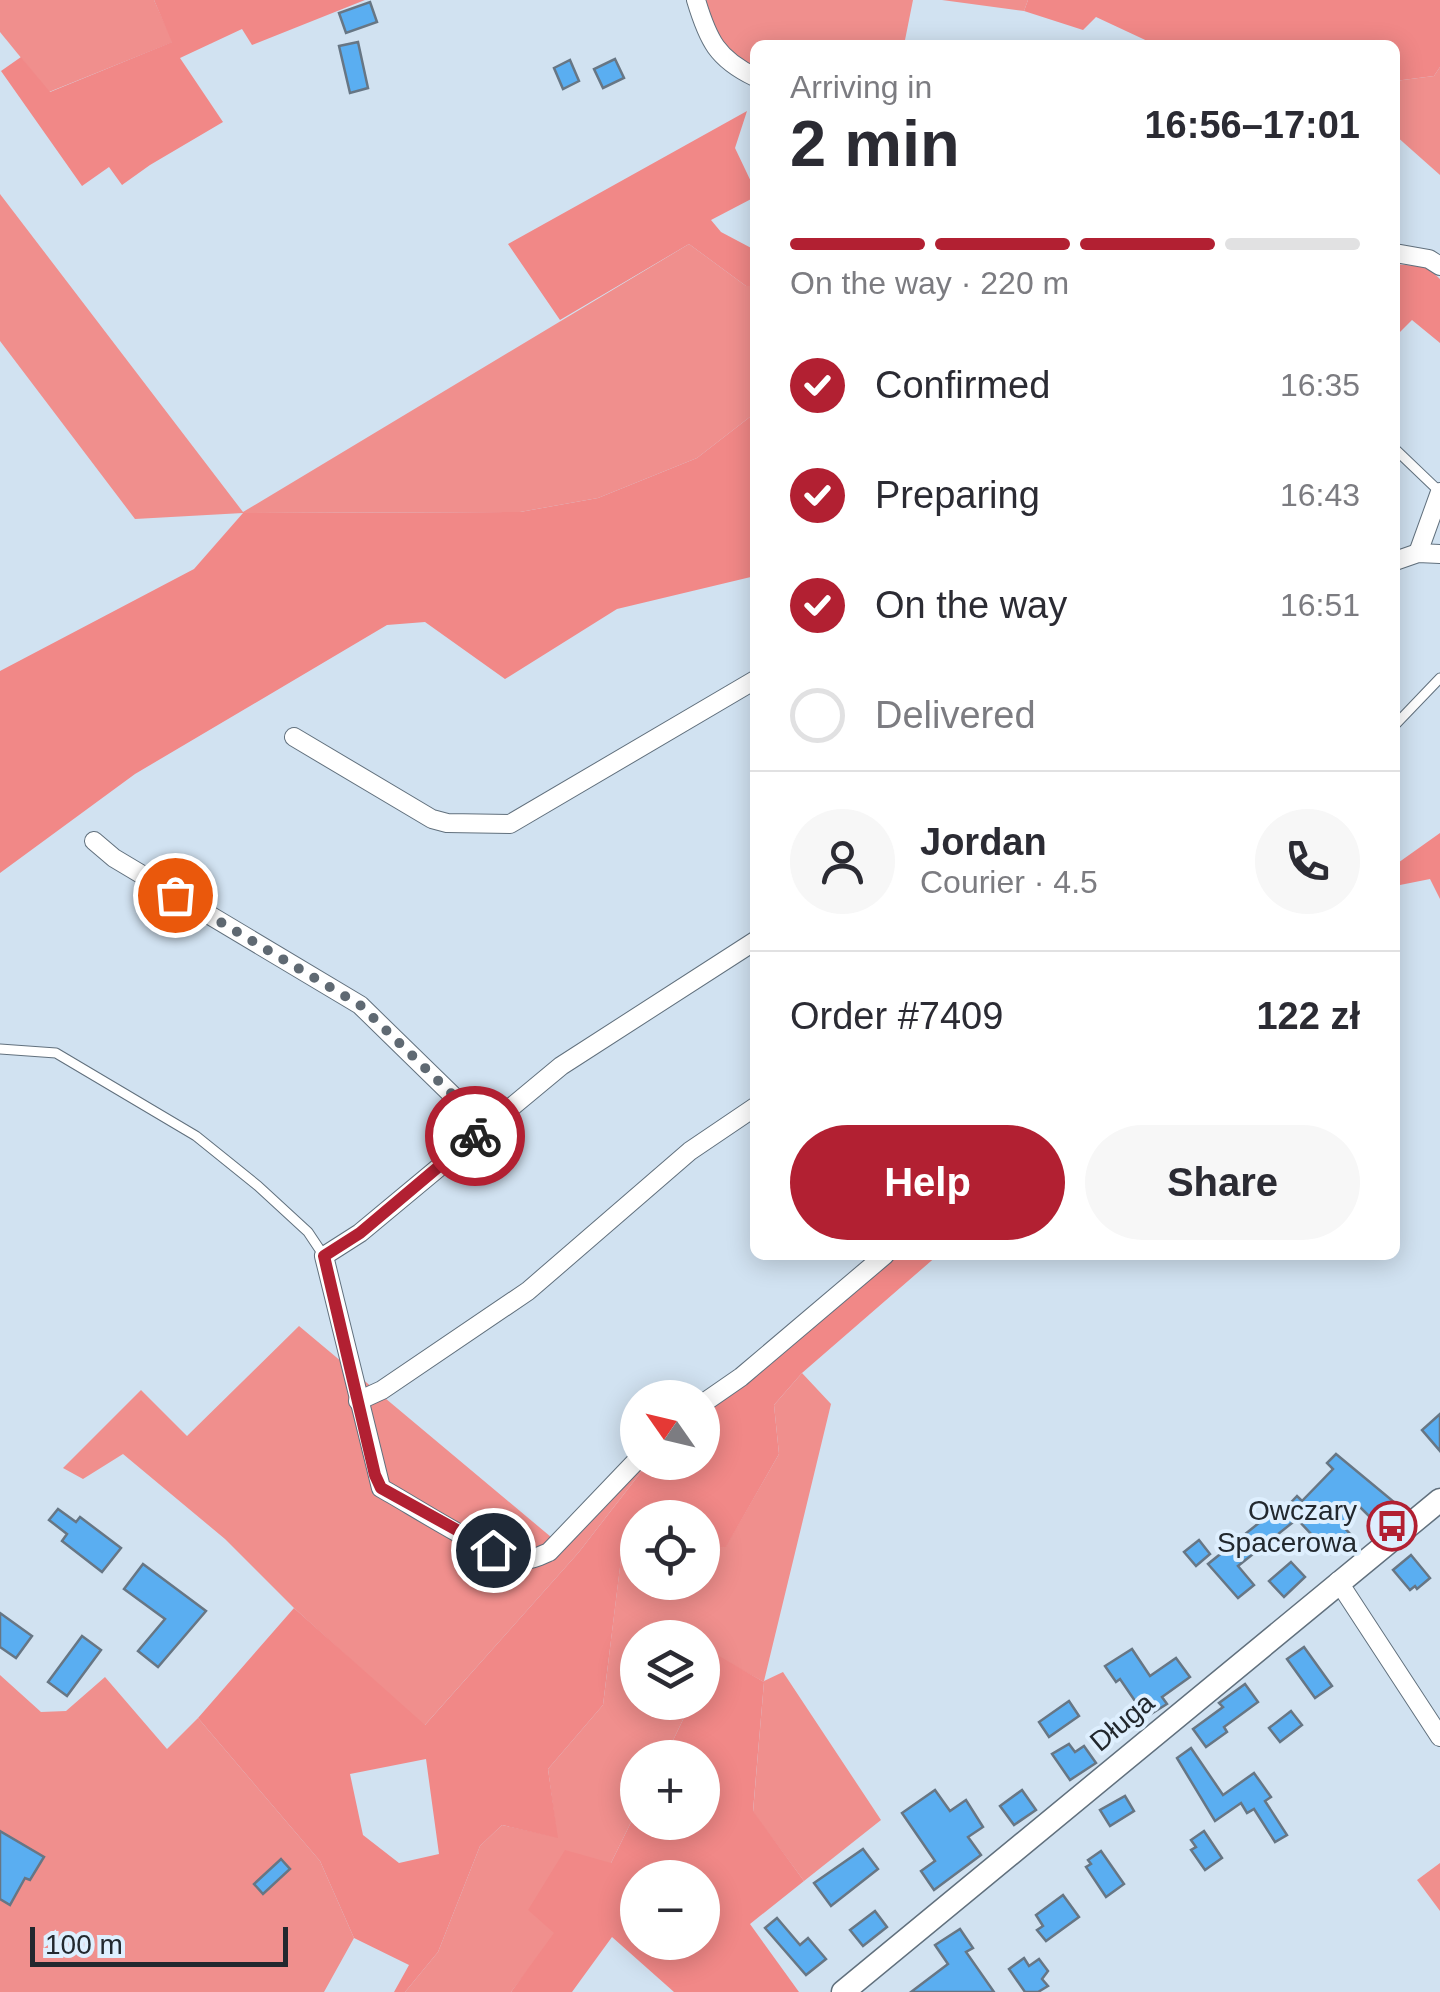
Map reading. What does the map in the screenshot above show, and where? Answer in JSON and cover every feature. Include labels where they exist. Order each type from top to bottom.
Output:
[{"type":"street","points":[[696,0],[719,55],[750,75]]},
{"type":"street","points":[[1400,254],[1429,259],[1440,266]]},
{"type":"street","points":[[1418,553],[1440,492]]},
{"type":"street","points":[[1400,559],[1418,553],[1440,554]]},
{"type":"street","points":[[294,738],[432,820],[447,824],[510,824],[750,683]]},
{"type":"street","points":[[94,842],[114,858],[360,1005],[486,1127]]},
{"type":"street","points":[[620,1479],[549,1552],[534,1559],[516,1559],[493,1550],[381,1488],[324,1256],[360,1233],[560,1066],[750,944]]},
{"type":"street","points":[[358,1401],[382,1390],[528,1291],[690,1150],[750,1109]]},
{"type":"street","points":[[720,1392],[879,1260]]},
{"type":"street","name":"Długa","points":[[842,1992],[1440,1500]]},
{"type":"street","points":[[1338,1581],[1440,1737]]},
{"type":"lane","points":[[1400,454],[1440,492]]},
{"type":"lane","points":[[1400,719],[1440,678]]},
{"type":"lane","points":[[0,1049],[56,1053],[196,1136],[308,1232],[324,1256]]},
{"type":"shaded area","points":[[0,0],[154,0],[173,42],[49,92],[0,32]]},
{"type":"shaded area","points":[[154,0],[365,0],[252,45],[242,29],[180,58],[223,122],[122,185],[109,167],[82,186],[1,71],[21,57],[50,92],[172,42]]},
{"type":"shaded area","points":[[706,0],[913,0],[905,40],[750,40],[750,63],[727,49]]},
{"type":"shaded area","points":[[942,0],[1028,0],[1024,11]]},
{"type":"shaded area","points":[[1028,0],[1440,0],[1440,67],[1434,76],[1400,80],[1400,40],[1145,40],[1096,17],[1083,30],[1024,11]]},
{"type":"shaded area","points":[[1440,67],[1440,175],[1400,139],[1400,80],[1434,76]]},
{"type":"shaded area","points":[[747,111],[735,148],[750,180],[750,200],[711,220],[721,232],[750,247],[750,286],[689,244],[560,320],[508,244]]},
{"type":"shaded area","points":[[0,194],[243,512],[689,244],[750,286],[750,417],[697,458],[598,498],[520,512],[243,513],[135,519],[0,341]]},
{"type":"shaded area","points":[[1400,264],[1427,267],[1440,279],[1440,343],[1412,320],[1400,332]]},
{"type":"shaded area","points":[[750,417],[750,577],[617,609],[505,679],[425,622],[387,625],[135,774],[0,873],[0,671],[194,569],[243,513],[520,512],[598,498],[697,458]]},
{"type":"shaded area","points":[[1440,833],[1440,899],[1430,879],[1400,885],[1400,861]]},
{"type":"shaded area","points":[[878,1260],[932,1260],[802,1373],[774,1405],[779,1454],[726,1547],[720,1547],[720,1500],[620,1500],[620,1567],[603,1705],[548,1769],[558,1838],[502,1825],[480,1846],[438,1952],[405,1992],[394,1992],[409,1965],[354,1938],[320,1861],[198,1718],[294,1608],[425,1725],[579,1552],[635,1480],[720,1480],[720,1395]],"holes":[[[426,1759],[439,1854],[399,1863],[363,1835],[350,1774]]]},
{"type":"shaded area","points":[[299,1326],[551,1537],[620,1479],[635,1480],[579,1552],[424,1726],[294,1608],[225,1539],[123,1454],[83,1479],[63,1468],[141,1390],[187,1436]]},
{"type":"shaded area","points":[[802,1373],[831,1404],[764,1681],[783,1672],[881,1820],[804,1881],[753,1812],[764,1682],[720,1658],[720,1620],[620,1620],[620,1720],[683,1720],[673,1740],[620,1740],[622,1840],[611,1863],[511,1992],[405,1992],[438,1952],[480,1846],[502,1825],[557,1837],[548,1769],[603,1705],[620,1567],[620,1600],[720,1600],[720,1546],[726,1546],[779,1454],[774,1405]]},
{"type":"shaded area","points":[[720,1657],[764,1682],[753,1811],[804,1881],[750,1924],[799,1992],[674,1992],[638,1960],[720,1960],[720,1860],[620,1860],[620,1944],[612,1937],[572,1992],[511,1992],[554,1933],[528,1910],[565,1850],[611,1863],[622,1840],[720,1840],[720,1740],[673,1740],[683,1720],[720,1720]]},
{"type":"shaded area","points":[[0,1675],[41,1712],[66,1711],[105,1677],[167,1749],[198,1718],[320,1861],[354,1938],[324,1992],[0,1992]]},
{"type":"shaded area","points":[[1440,1863],[1440,1911],[1417,1880]]},
{"type":"building","points":[[370,2],[377,22],[346,33],[339,13]]},
{"type":"building","points":[[358,42],[368,88],[350,93],[339,46]]},
{"type":"building","points":[[615,59],[624,78],[603,88],[594,69]]},
{"type":"building","points":[[570,60],[579,81],[563,89],[554,68]]},
{"type":"building","points":[[1440,1414],[1440,1451],[1422,1430]]},
{"type":"building","points":[[1336,1454],[1394,1502],[1374,1521],[1360,1507],[1342,1525],[1351,1535],[1330,1554],[1297,1519],[1238,1566],[1254,1585],[1238,1598],[1208,1564],[1275,1510],[1279,1515],[1297,1496],[1302,1501],[1333,1469],[1327,1463]]},
{"type":"building","points":[[58,1509],[76,1522],[80,1517],[121,1548],[102,1572],[62,1541],[67,1534],[49,1520]]},
{"type":"building","points":[[1199,1540],[1210,1554],[1196,1566],[1184,1552]]},
{"type":"building","points":[[1411,1555],[1430,1578],[1410,1590],[1393,1570]]},
{"type":"building","points":[[1291,1562],[1305,1577],[1284,1597],[1269,1581]]},
{"type":"building","points":[[143,1564],[206,1611],[158,1667],[138,1651],[165,1619],[124,1589]]},
{"type":"building","points":[[0,1613],[32,1636],[16,1658],[0,1647]]},
{"type":"building","points":[[82,1636],[101,1650],[67,1696],[48,1682]]},
{"type":"building","points":[[1304,1647],[1332,1686],[1315,1698],[1287,1659]]},
{"type":"building","points":[[1132,1649],[1150,1676],[1176,1658],[1190,1677],[1162,1697],[1167,1704],[1146,1717],[1120,1679],[1116,1682],[1105,1666]]},
{"type":"building","points":[[1245,1684],[1258,1702],[1224,1727],[1227,1732],[1206,1747],[1193,1729]]},
{"type":"building","points":[[1069,1701],[1079,1716],[1049,1737],[1039,1722]]},
{"type":"building","points":[[1291,1711],[1302,1725],[1280,1742],[1269,1728]]},
{"type":"building","points":[[1069,1744],[1075,1752],[1084,1746],[1096,1763],[1070,1780],[1052,1754]]},
{"type":"building","points":[[1191,1748],[1223,1795],[1254,1773],[1271,1797],[1265,1801],[1287,1835],[1275,1842],[1254,1809],[1247,1813],[1241,1803],[1215,1821],[1177,1758]]},
{"type":"building","points":[[935,1790],[950,1811],[966,1800],[983,1827],[968,1837],[981,1855],[934,1890],[921,1871],[935,1861],[902,1813]]},
{"type":"building","points":[[1022,1790],[1036,1810],[1014,1825],[1000,1806]]},
{"type":"building","points":[[1125,1796],[1134,1811],[1110,1826],[1100,1810]]},
{"type":"building","points":[[0,1831],[44,1857],[30,1880],[25,1878],[10,1905],[0,1899]]},
{"type":"building","points":[[1204,1831],[1222,1858],[1205,1870],[1191,1850],[1196,1847],[1191,1840]]},
{"type":"building","points":[[863,1849],[878,1869],[831,1906],[814,1883]]},
{"type":"building","points":[[1101,1851],[1124,1884],[1106,1897],[1086,1867],[1091,1864],[1088,1860]]},
{"type":"building","points":[[281,1859],[290,1869],[263,1894],[254,1884]]},
{"type":"building","points":[[1063,1895],[1079,1917],[1046,1941],[1037,1930],[1043,1926],[1036,1915]]},
{"type":"building","points":[[875,1911],[887,1927],[863,1946],[850,1930]]},
{"type":"building","points":[[777,1918],[800,1945],[808,1938],[826,1959],[806,1975],[765,1928]]},
{"type":"building","points":[[960,1929],[973,1948],[966,1952],[994,1992],[911,1992],[948,1964],[935,1945]]},
{"type":"building","points":[[1024,1958],[1029,1966],[1039,1959],[1048,1971],[1042,1979],[1048,1986],[1038,1992],[1025,1992],[1009,1969]]},
{"type":"way so far","points":[[175,895],[375,1017],[486,1127],[475,1136]]},
{"type":"place","name":"Owczary Spacerowa","points":[[1392,1526]]},
{"type":"route","points":[[475,1136],[360,1233],[324,1256],[381,1488],[493,1550]]}]
